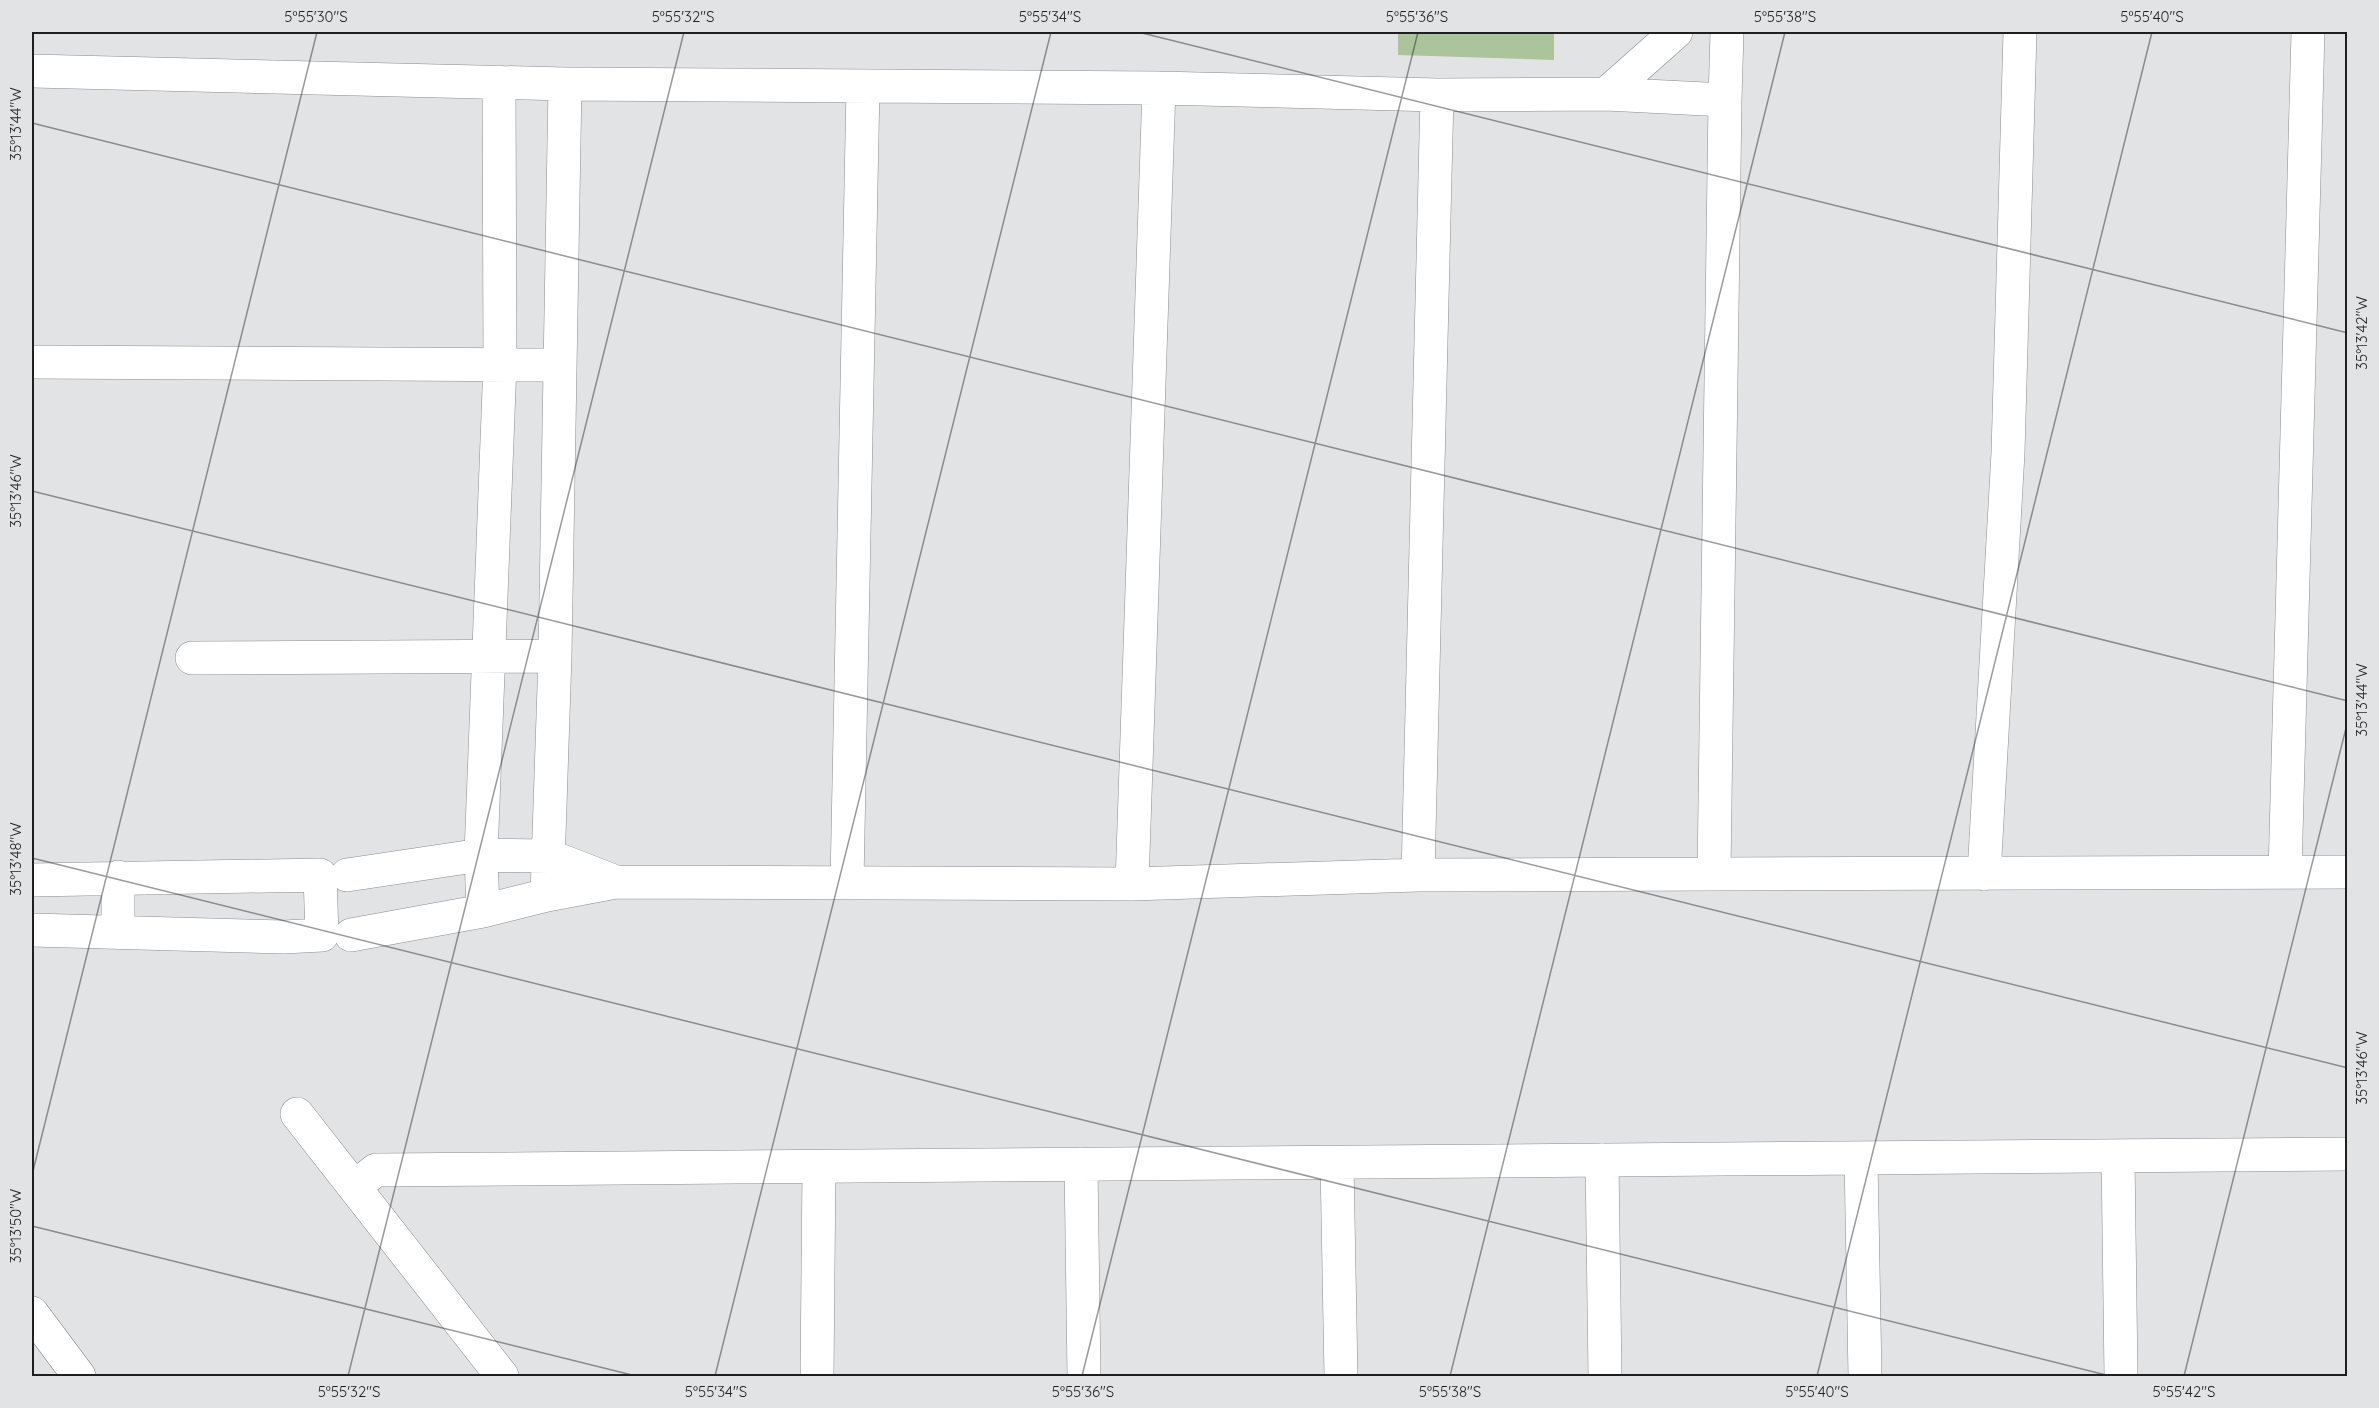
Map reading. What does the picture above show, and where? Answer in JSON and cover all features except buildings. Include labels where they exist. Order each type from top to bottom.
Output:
[{"type":"street","points":[[1606,94],[1676,32]]},
{"type":"street","points":[[1714,873],[1727,32]]},
{"type":"street","points":[[1984,874],[2008,453],[2020,32]]},
{"type":"street","points":[[2285,873],[2308,32]]},
{"type":"street","points":[[32,71],[565,84],[1159,88],[1437,95],[1606,94],[1725,100]]},
{"type":"street","points":[[483,911],[481,855],[500,363],[499,82]]},
{"type":"street","points":[[546,896],[555,656],[565,84]]},
{"type":"street","points":[[847,882],[863,87]]},
{"type":"street","points":[[1132,884],[1159,88]]},
{"type":"street","points":[[1418,874],[1437,95]]},
{"type":"street","points":[[32,362],[560,365]]},
{"type":"street","points":[[192,658],[555,656]]},
{"type":"street","points":[[32,880],[334,875],[481,855],[549,856],[616,882]]},
{"type":"street","points":[[32,930],[284,937],[336,935],[483,911],[616,882],[1132,884],[1418,874],[2348,872]]},
{"type":"street","points":[[334,875],[336,935]]},
{"type":"street","points":[[118,877],[118,932]]},
{"type":"street","points":[[297,1114],[502,1377]]},
{"type":"street","points":[[354,1187],[376,1170],[2348,1154]]},
{"type":"street","points":[[2118,1156],[2121,1377]]},
{"type":"street","points":[[1862,1158],[1865,1377]]},
{"type":"street","points":[[1602,1160],[1605,1377]]},
{"type":"street","points":[[1337,1163],[1341,1377]]},
{"type":"street","points":[[1081,1164],[1084,1377]]},
{"type":"street","points":[[817,1377],[819,1167]]},
{"type":"street","points":[[32,1312],[79,1377]]},
{"type":"green space","points":[[1398,32],[1554,32],[1554,60],[1398,55]]}]
